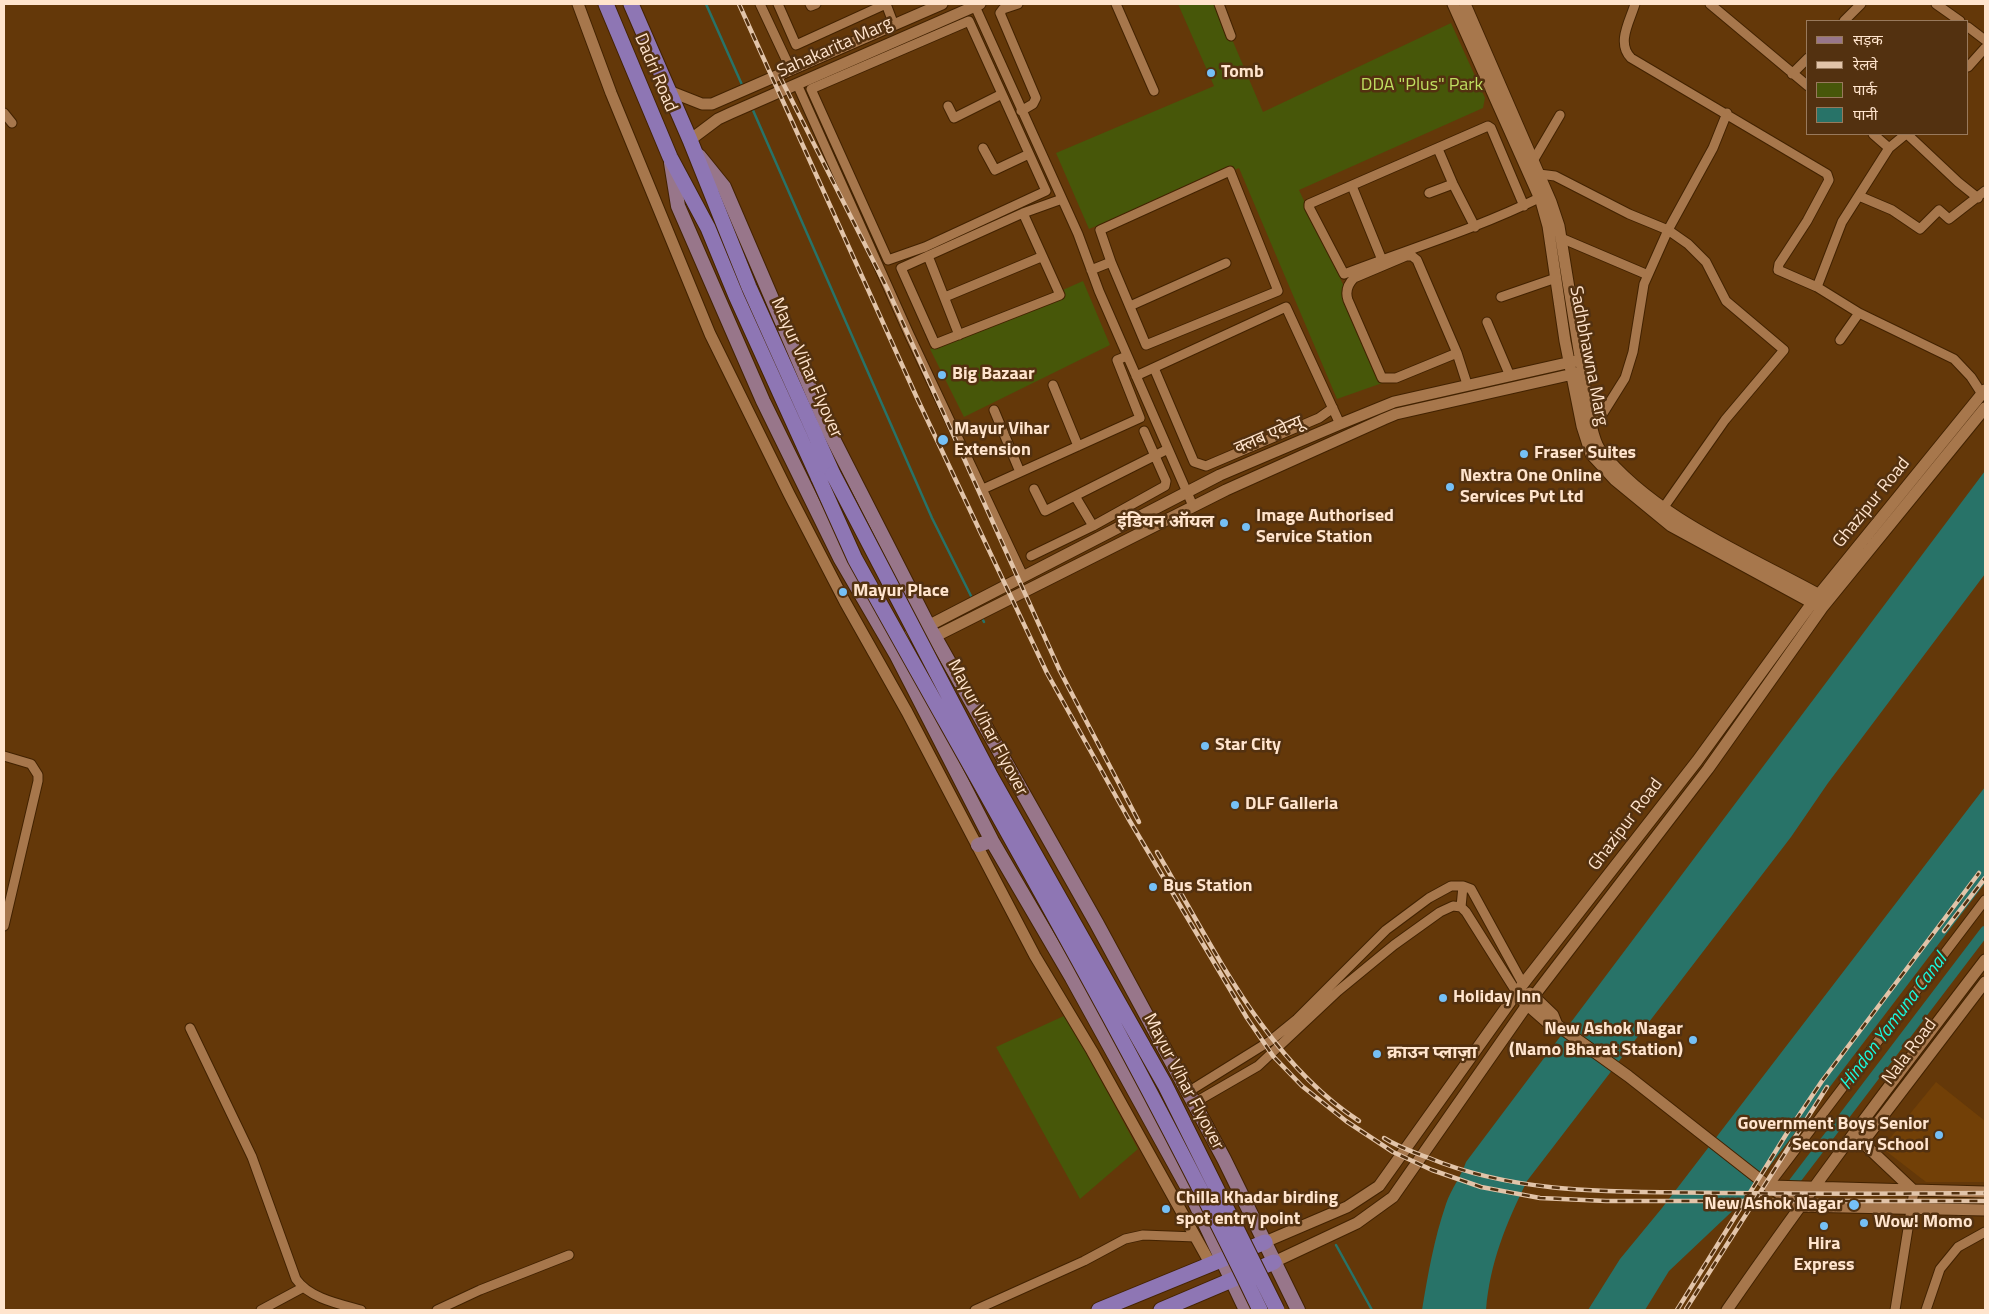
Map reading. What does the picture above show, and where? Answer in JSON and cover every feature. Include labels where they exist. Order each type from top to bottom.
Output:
[{"type":"highway","name":"Dadri Road","points":[[606,4],[670,157]]},
{"type":"highway","name":"Dadri Road","points":[[631,4],[692,145]]},
{"type":"highway","name":"Mayur Vihar Flyover","points":[[692,145],[749,287],[833,474],[991,777],[1165,1085],[1277,1310]]},
{"type":"highway","name":"Mayur Vihar Flyover","points":[[670,157],[708,228],[736,296],[855,559],[1151,1093],[1210,1206],[1260,1310]]},
{"type":"highway","points":[[1100,1310],[1215,1261],[1266,1242]]},
{"type":"highway","points":[[1161,1310],[1274,1262]]},
{"type":"main road","points":[[692,145],[724,187],[827,427],[931,630],[1097,924],[1191,1097],[1266,1242],[1298,1310]]},
{"type":"main road","points":[[670,157],[678,206],[763,401],[840,558],[894,650],[992,840],[1072,978],[1185,1183],[1215,1261],[1232,1281],[1246,1310]]},
{"type":"main road","points":[[840,558],[859,564],[872,561],[880,550],[882,534]]},
{"type":"main road","points":[[978,845],[992,840]]},
{"type":"street","points":[[578,4],[611,93],[710,334],[840,594],[907,712],[1035,956],[1092,1052],[1196,1237],[1215,1261]]},
{"type":"street","points":[[760,4],[791,70]]},
{"type":"street","points":[[778,4],[796,45],[886,4],[894,25]]},
{"type":"street","points":[[810,4],[811,6],[816,4]]},
{"type":"street","name":"Sahakarita Marg","points":[[669,91],[702,104],[712,104],[942,4]]},
{"type":"street","points":[[1018,4],[1003,9],[1000,13],[1036,98],[1033,104],[1021,111]]},
{"type":"street","points":[[1116,4],[1154,91]]},
{"type":"street","points":[[1219,4],[1231,36]]},
{"type":"street","name":"Sadhbhawna Marg","points":[[1452,4],[1539,198],[1548,226],[1556,278],[1576,367],[1599,448],[1630,480],[1677,518],[1821,601]]},
{"type":"street","name":"Sadhbhawna Marg","points":[[1465,4],[1554,210],[1561,238],[1582,426],[1591,454],[1615,480],[1671,526],[1821,601]]},
{"type":"street","points":[[1636,4],[1623,40],[1627,54],[1829,176],[1829,180],[1807,221],[1778,268],[1780,272],[1817,288],[1859,313],[1954,358],[1984,392]]},
{"type":"street","points":[[1710,4],[1806,84]]},
{"type":"street","points":[[1845,20],[1861,4]]},
{"type":"street","points":[[1936,4],[1959,20]]},
{"type":"street","points":[[977,7],[1021,111],[1054,180],[1127,356],[1193,506]]},
{"type":"street","points":[[969,21],[1046,191],[925,247],[888,260],[812,88],[969,21],[977,7]]},
{"type":"street","name":"Sahakarita Marg","points":[[692,145],[718,119],[977,7]]},
{"type":"street","points":[[1969,28],[1985,40]]},
{"type":"street","points":[[1969,66],[1985,48]]},
{"type":"street","points":[[1792,74],[1806,60]]},
{"type":"street","points":[[797,84],[909,334],[984,489],[1023,576]]},
{"type":"street","points":[[948,106],[954,118],[1002,94]]},
{"type":"street","points":[[4,112],[12,124]]},
{"type":"street","points":[[1591,425],[1600,418],[1625,378],[1633,352],[1644,284],[1668,230],[1713,148],[1727,113]]},
{"type":"street","points":[[1533,161],[1560,115]]},
{"type":"street","points":[[1524,206],[1491,128],[1488,126],[1309,204],[1344,274],[1475,227],[1524,206],[1539,198]]},
{"type":"street","points":[[1874,135],[1889,148]]},
{"type":"street","points":[[1817,288],[1842,222],[1889,148],[1906,135]]},
{"type":"street","points":[[1859,196],[1892,210],[1920,229],[1939,210],[1949,219],[1982,194],[1958,182],[1908,135]]},
{"type":"street","points":[[984,148],[995,170],[1029,154]]},
{"type":"street","points":[[1438,149],[1475,227]]},
{"type":"street","points":[[1230,171],[1278,291],[1146,345],[1111,262],[1100,230],[1230,171]]},
{"type":"street","points":[[1539,174],[1555,176],[1628,214],[1668,230],[1688,244],[1706,262],[1726,301],[1784,350],[1725,420],[1664,507]]},
{"type":"street","points":[[1043,184],[1054,180]]},
{"type":"street","points":[[1429,193],[1453,184]]},
{"type":"street","points":[[1352,186],[1382,260]]},
{"type":"street","points":[[1023,213],[1060,295],[935,344],[900,268],[1023,213],[1062,200]]},
{"type":"street","points":[[1561,238],[1648,275]]},
{"type":"street","points":[[928,256],[959,335]]},
{"type":"street","points":[[1457,353],[1396,378],[1382,378],[1348,300],[1346,294],[1350,282],[1354,278],[1406,256],[1412,256],[1417,260],[1457,353],[1467,384]]},
{"type":"street","points":[[945,297],[1042,257]]},
{"type":"street","points":[[1091,270],[1111,262]]},
{"type":"street","points":[[1130,306],[1226,263]]},
{"type":"street","points":[[1501,297],[1556,278]]},
{"type":"street","points":[[1136,376],[1286,307],[1340,424]]},
{"type":"street","points":[[1840,340],[1859,313]]},
{"type":"street","points":[[1487,322],[1510,376]]},
{"type":"street","points":[[984,489],[1140,418],[1117,360],[1127,356]]},
{"type":"street","name":"क्लब एवेन्यू","points":[[931,630],[963,607],[1220,475],[1340,424],[1394,402],[1467,384],[1576,367]]},
{"type":"street","name":"क्लब एवेन्यू","points":[[931,630],[969,618],[1193,506],[1396,414],[1576,367]]},
{"type":"street","points":[[1154,368],[1194,462],[1200,466],[1206,466],[1319,418],[1333,408]]},
{"type":"street","points":[[1053,385],[1078,446]]},
{"type":"street","name":"Ghazipur Road","points":[[1266,1242],[1347,1207],[1379,1186],[1520,989],[1984,392]]},
{"type":"street","name":"Ghazipur Road","points":[[1274,1262],[1357,1223],[1393,1197],[1533,1004],[1708,769],[1821,601],[1985,408]]},
{"type":"street","points":[[994,410],[1020,472]]},
{"type":"street","points":[[1031,556],[1093,526],[1165,486],[1166,481],[1144,431]]},
{"type":"street","points":[[1034,488],[1045,511],[1168,449]]},
{"type":"street","points":[[1075,496],[1093,526]]},
{"type":"street","points":[[894,650],[931,630]]},
{"type":"street","points":[[4,756],[31,764],[38,775],[38,781],[4,926]]},
{"type":"street","points":[[1461,907],[1463,886]]},
{"type":"street","points":[[1191,1097],[1270,1041],[1297,1019],[1386,930],[1447,887],[1463,886],[1471,889],[1520,989]]},
{"type":"street","points":[[1765,1183],[1985,900]]},
{"type":"street","points":[[1191,1097],[1258,1066],[1338,991],[1394,945],[1440,912],[1453,906],[1461,907],[1533,1004],[1553,1015],[1557,1025],[1628,1076],[1765,1183],[1799,1206],[1985,1210]]},
{"type":"street","name":"Nala Road","points":[[1859,1138],[1985,960]]},
{"type":"street","name":"Nala Road","points":[[1859,1138],[1985,982]]},
{"type":"street","points":[[190,1028],[252,1158],[296,1279],[302,1288],[311,1293],[361,1310]]},
{"type":"street","points":[[1727,1310],[1812,1187],[1859,1138],[1914,1191]]},
{"type":"street","points":[[1765,1183],[1812,1187],[1985,1192]]},
{"type":"street","points":[[1892,1208],[1893,1190]]},
{"type":"street","points":[[1894,1310],[1914,1191]]},
{"type":"street","points":[[1926,1310],[1940,1269],[1958,1247],[1985,1232]]},
{"type":"street","points":[[975,1310],[1084,1261],[1125,1239],[1143,1235],[1196,1237]]},
{"type":"street","points":[[437,1310],[480,1290],[568,1255]]},
{"type":"street","points":[[261,1310],[302,1288]]},
{"type":"shaded area","name":"Government Boys Senior Secondary School","points":[[1936,1082],[1985,1121],[1985,1182],[1926,1182],[1882,1148]]},
{"type":"green space","name":"DDA \"Plus\" Park","points":[[1178,4],[1217,4],[1263,112],[1451,23],[1485,98],[1483,108],[1299,190],[1388,381],[1337,399],[1239,168],[1089,229],[1056,153],[1214,86]]},
{"type":"green space","points":[[1083,281],[1110,345],[964,417],[930,349]]},
{"type":"green space","points":[[1066,1015],[1138,1149],[1080,1199],[996,1047]]},
{"type":"water","points":[[1985,471],[1985,574],[1828,783],[1791,837],[1527,1181],[1512,1213],[1495,1259],[1486,1310],[1422,1310],[1438,1230],[1448,1199],[1466,1162]]},
{"type":"water","points":[[1985,787],[1985,883],[1743,1201],[1669,1271],[1645,1310],[1588,1310],[1620,1259],[1662,1208]]},
{"type":"waterway","points":[[706,4],[743,87]]},
{"type":"waterway","points":[[752,108],[932,518],[973,600]]},
{"type":"waterway","points":[[981,616],[984,622]]},
{"type":"waterway","name":"Hindon Yamuna Canal","points":[[1794,1182],[1985,931]]},
{"type":"waterway","points":[[1336,1245],[1372,1310]]},
{"type":"railway","points":[[739,4],[917,398],[1047,673],[1128,818],[1247,1018],[1273,1056],[1302,1086],[1346,1121],[1393,1152],[1432,1170],[1481,1187],[1540,1198],[1606,1201],[1985,1201]]},
{"type":"railway","points":[[780,77],[887,288],[1060,671],[1139,822]]},
{"type":"railway","points":[[1157,852],[1221,962],[1269,1034],[1296,1066],[1326,1096],[1359,1121]]},
{"type":"railway","points":[[1677,1310],[1787,1133],[1822,1081],[1979,873]]},
{"type":"railway","points":[[1944,931],[1985,878]]},
{"type":"railway","points":[[1686,1309],[1827,1087]]},
{"type":"railway","points":[[1384,1138],[1406,1149],[1465,1171],[1501,1180],[1539,1186],[1652,1192],[1985,1193]]},
{"type":"place","name":"Tomb","points":[[1211,73]]},
{"type":"place","name":"Big Bazaar","points":[[942,375]]},
{"type":"place","name":"Mayur Vihar Extension","points":[[943,440]]},
{"type":"place","name":"Fraser Suites","points":[[1524,454]]},
{"type":"place","name":"Nextra One Online Services Pvt Ltd","points":[[1450,487]]},
{"type":"place","name":"इंडियन ऑयल","points":[[1224,523]]},
{"type":"place","name":"Image Authorised Service Station","points":[[1246,527]]},
{"type":"place","name":"Mayur Place","points":[[843,592]]},
{"type":"place","name":"Star City","points":[[1205,746]]},
{"type":"place","name":"DLF Galleria","points":[[1235,805]]},
{"type":"place","name":"Bus Station","points":[[1153,887]]},
{"type":"place","name":"Holiday Inn","points":[[1443,998]]},
{"type":"place","name":"New Ashok Nagar (Namo Bharat Station)","points":[[1693,1040]]},
{"type":"place","name":"क्राउन प्लाज़ा","points":[[1377,1054]]},
{"type":"place","name":"Government Boys Senior Secondary School","points":[[1939,1135]]},
{"type":"place","name":"New Ashok Nagar","points":[[1854,1205]]},
{"type":"place","name":"Chilla Khadar birding spot entry point","points":[[1166,1209]]},
{"type":"place","name":"Wow! Momo","points":[[1864,1223]]},
{"type":"place","name":"Hira Express","points":[[1824,1226]]}]
